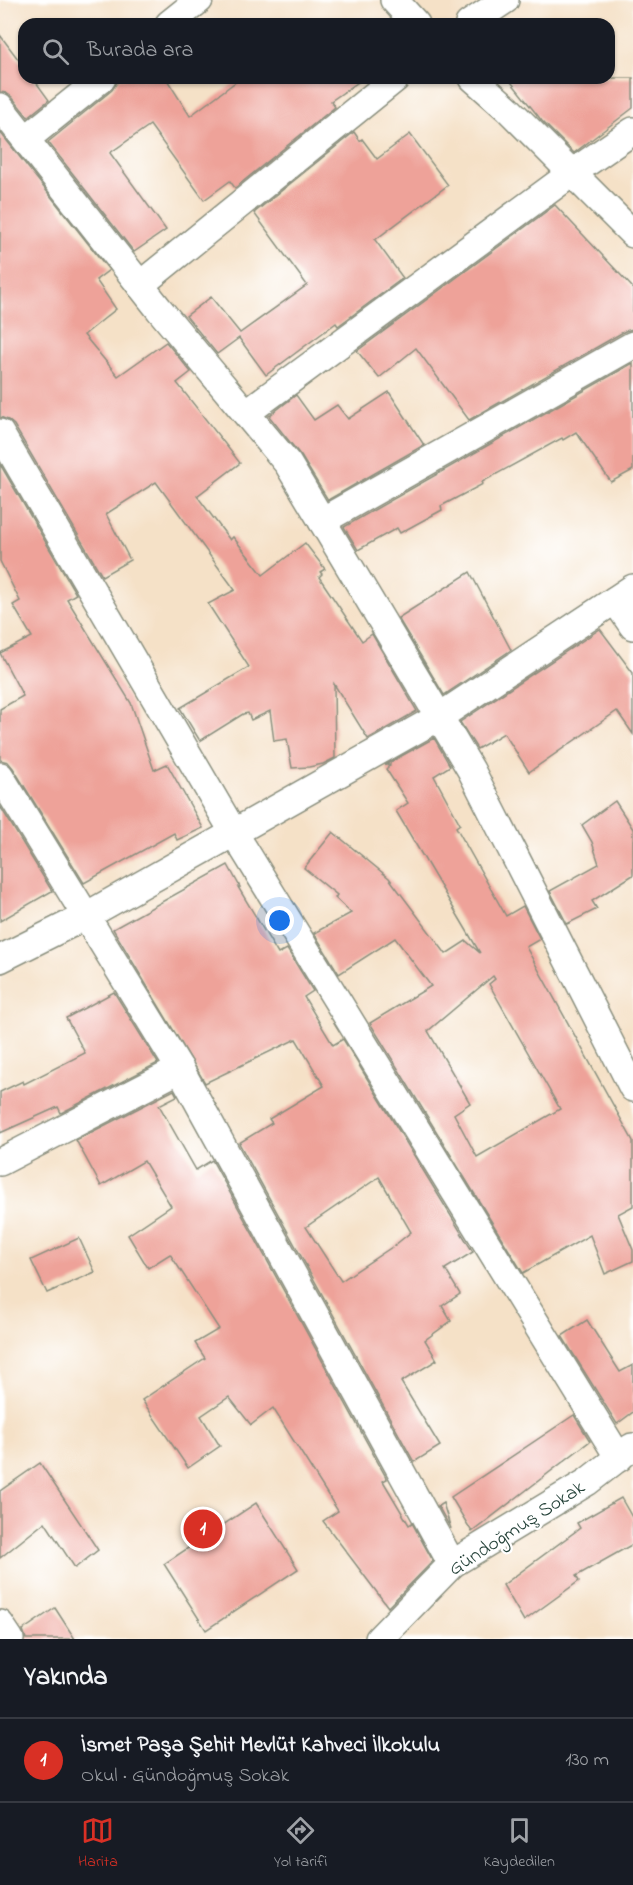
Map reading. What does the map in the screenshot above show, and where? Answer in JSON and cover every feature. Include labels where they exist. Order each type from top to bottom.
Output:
[{"type":"street","points":[[176,18],[199,0]]},
{"type":"street","points":[[393,0],[410,18]]},
{"type":"street","points":[[478,18],[505,0]]},
{"type":"street","points":[[26,139],[95,84]]},
{"type":"street","points":[[140,285],[389,84]]},
{"type":"street","points":[[479,84],[508,109],[633,234]]},
{"type":"street","points":[[0,107],[140,285],[288,464],[471,770],[633,1088]]},
{"type":"street","points":[[246,413],[572,173],[633,131]]},
{"type":"street","points":[[322,521],[633,345]]},
{"type":"street","points":[[0,433],[234,833],[626,1452]]},
{"type":"street","points":[[0,959],[86,916],[439,717],[624,594],[633,626]]},
{"type":"street","points":[[0,777],[180,1069],[452,1564]]},
{"type":"street","points":[[0,1162],[180,1069]]},
{"type":"street","name":"Gündoğmuş Sokak","points":[[386,1636],[452,1564],[587,1482],[626,1452]]},
{"type":"street","points":[[0,1624],[10,1639]]},
{"type":"building","points":[[0,35],[18,59],[18,84],[37,84],[49,100],[28,117],[12,97],[0,92]]},
{"type":"building","points":[[615,78],[633,78],[633,108],[574,153],[542,121],[513,84],[615,84]]},
{"type":"building","points":[[116,84],[170,84],[190,116],[233,84],[355,84],[331,101],[335,107],[235,188],[230,181],[204,200],[150,125],[110,153],[166,230],[134,252],[48,142],[112,90]]},
{"type":"building","points":[[0,132],[109,270],[96,280],[116,309],[84,335],[118,376],[166,342],[191,372],[177,383],[240,463],[197,496],[230,540],[233,537],[263,575],[305,543],[325,569],[320,572],[322,574],[319,577],[362,641],[372,634],[417,711],[368,739],[334,684],[335,758],[309,767],[292,768],[287,739],[274,741],[270,711],[251,720],[248,713],[243,714],[200,741],[180,708],[249,667],[208,604],[235,590],[156,482],[106,514],[130,560],[102,576],[14,425],[0,417]]},
{"type":"building","points":[[354,132],[377,159],[410,134],[448,185],[375,240],[403,278],[338,326],[336,323],[266,375],[239,338],[217,354],[186,316],[211,297],[240,333],[307,285],[254,213]]},
{"type":"building","points":[[555,205],[633,288],[633,329],[625,331],[469,420],[416,348],[379,378],[357,351]]},
{"type":"building","points":[[633,363],[633,470],[611,482],[576,432],[482,482],[483,484],[441,506],[442,510],[400,533],[397,528],[358,550],[344,527]]},
{"type":"building","points":[[389,392],[424,445],[328,500],[301,456],[269,416],[296,395],[314,420],[337,405],[348,419]]},
{"type":"building","points":[[0,464],[76,594],[67,599],[131,703],[154,770],[167,764],[203,828],[177,840],[174,833],[84,883],[13,768],[8,762],[0,760],[0,709],[23,696],[0,653],[32,637],[13,605],[20,601],[0,561]]},
{"type":"building","points":[[470,572],[511,650],[444,695],[398,618]]},
{"type":"building","points":[[600,629],[633,673],[633,734],[617,711],[529,772],[504,733],[477,749],[460,722]]},
{"type":"building","points":[[434,738],[450,766],[434,776],[460,824],[456,827],[506,916],[523,906],[540,939],[526,947],[633,1141],[633,1206],[618,1214],[633,1250],[633,1261],[605,1274],[590,1235],[523,1273],[370,1023],[431,986],[395,938],[339,974],[314,933],[351,913],[335,898],[337,895],[304,868],[333,832],[389,878],[446,954],[466,941],[480,953],[396,811],[408,803],[386,769],[390,765],[385,765]],"holes":[[[493,976],[495,979],[489,984],[560,1109],[477,1157],[454,1114],[470,1103],[428,1031]]]},
{"type":"building","points":[[615,801],[633,829],[633,875],[592,901],[597,909],[567,924],[550,891],[599,864],[592,842],[582,825]]},
{"type":"building","points":[[0,806],[52,891],[0,921]]},
{"type":"building","points":[[228,865],[240,887],[238,887],[278,954],[287,949],[313,991],[304,997],[333,1045],[343,1039],[473,1252],[445,1269],[460,1294],[442,1306],[451,1321],[425,1340],[437,1360],[401,1382],[440,1446],[414,1462],[239,1143],[272,1123],[269,1119],[324,1086],[296,1039],[205,1083],[113,929]],"holes":[[[379,1177],[411,1232],[341,1281],[306,1227]]]},
{"type":"building","points":[[114,992],[158,1063],[61,1113],[58,1107],[0,1133],[0,1092],[23,1081],[24,1084],[85,1053],[66,1018]]},
{"type":"building","points":[[174,1090],[177,1096],[159,1105],[196,1170],[212,1160],[387,1479],[383,1481],[409,1525],[412,1523],[433,1561],[388,1607],[323,1521],[338,1511],[273,1408],[251,1425],[229,1397],[201,1416],[220,1446],[188,1468],[142,1400],[205,1358],[195,1343],[219,1329],[170,1254],[148,1268],[128,1235],[171,1206],[144,1161],[101,1186],[76,1140]]},
{"type":"building","points":[[79,1238],[95,1272],[47,1293],[31,1260]]},
{"type":"building","points":[[587,1320],[620,1372],[633,1365],[633,1412],[617,1424],[562,1336]]},
{"type":"building","points":[[574,1415],[590,1441],[472,1532],[451,1497]]},
{"type":"building","points":[[40,1463],[98,1550],[75,1568],[45,1522],[0,1558],[0,1491]]},
{"type":"building","points":[[621,1498],[633,1519],[633,1544],[576,1576],[579,1581],[524,1621],[503,1585],[580,1528],[577,1523]]},
{"type":"building","points":[[256,1503],[298,1569],[206,1630],[164,1564]]},
{"type":"building","points":[[443,1503],[451,1529],[438,1506]]},
{"type":"building","points":[[55,1608],[75,1639],[26,1639],[23,1630]]},
{"type":"place","name":"İsmet Paşa Şehit Mevlüt Kahveci İlkokulu","points":[[203,1529]]}]
